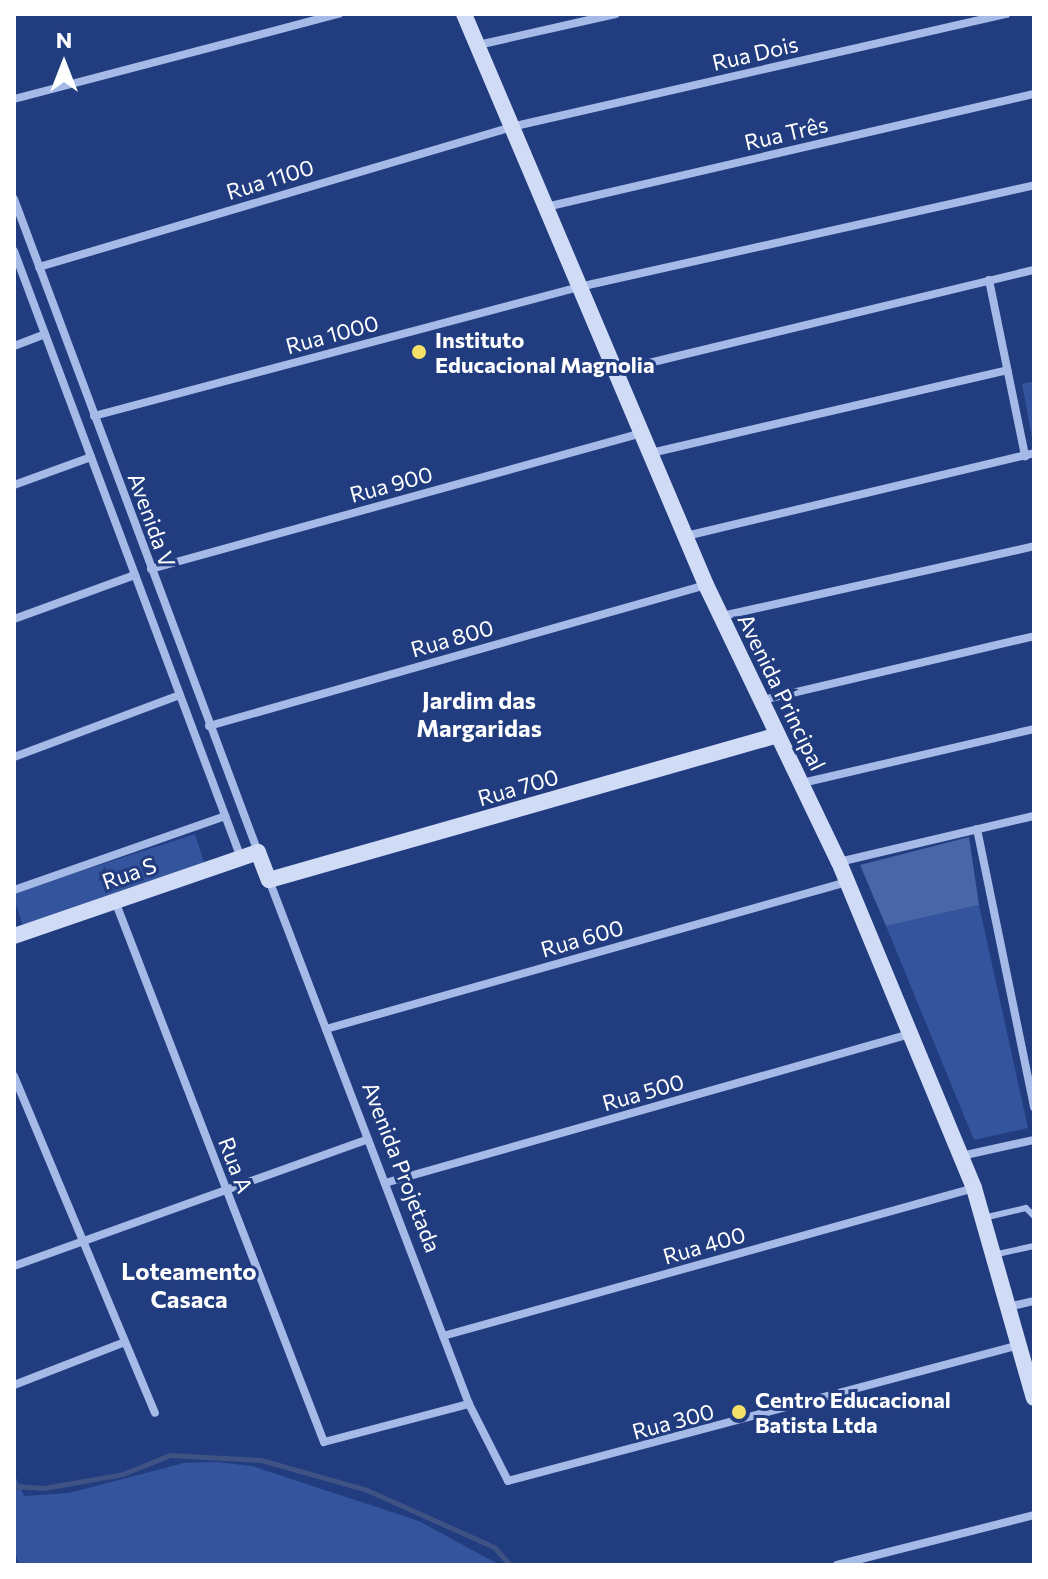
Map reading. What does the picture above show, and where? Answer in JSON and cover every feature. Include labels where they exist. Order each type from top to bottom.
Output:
[{"type":"main road","name":"Avenida Principal","points":[[464,14],[706,585],[839,862],[961,1156],[974,1188],[1034,1398]]},
{"type":"main road","name":"Rua 700","points":[[269,880],[778,735]]},
{"type":"main road","name":"Rua S","points":[[14,936],[258,852]]},
{"type":"main road","name":"Avenida Projetada","points":[[258,852],[269,880]]},
{"type":"street","points":[[14,99],[339,14]]},
{"type":"street","points":[[477,45],[616,14]]},
{"type":"street","name":"Rua Dois","points":[[511,127],[1006,14]]},
{"type":"street","name":"Rua Três","points":[[546,207],[1034,94]]},
{"type":"street","name":"Rua 1100","points":[[39,267],[511,127]]},
{"type":"street","name":"Rua 1000","points":[[94,416],[579,287],[1034,185]]},
{"type":"street","name":"Avenida V","points":[[14,199],[258,852]]},
{"type":"street","name":"Avenida V","points":[[14,251],[241,858]]},
{"type":"street","points":[[615,371],[1034,270]]},
{"type":"street","points":[[685,536],[1029,454],[1007,370],[989,280]]},
{"type":"street","points":[[14,346],[45,334]]},
{"type":"street","points":[[650,453],[1007,370]]},
{"type":"street","name":"Rua 900","points":[[151,569],[642,433]]},
{"type":"street","points":[[14,485],[91,457]]},
{"type":"street","points":[[721,616],[1034,546]]},
{"type":"street","points":[[14,619],[135,575]]},
{"type":"street","name":"Rua 800","points":[[209,726],[706,585]]},
{"type":"street","points":[[761,700],[1034,636]]},
{"type":"street","points":[[14,757],[180,695]]},
{"type":"street","points":[[801,783],[1034,729]]},
{"type":"street","name":"Rua S","points":[[14,890],[225,816]]},
{"type":"street","points":[[839,862],[1034,816]]},
{"type":"street","points":[[977,829],[1034,1107]]},
{"type":"street","name":"Avenida Projetada","points":[[269,880],[469,1404],[504,1477],[522,1481]]},
{"type":"street","name":"Rua 600","points":[[326,1029],[847,882]]},
{"type":"street","name":"Rua A","points":[[115,901],[324,1442],[469,1404]]},
{"type":"street","name":"Rua 500","points":[[385,1183],[910,1034]]},
{"type":"street","points":[[14,1076],[155,1413]]},
{"type":"street","points":[[14,1266],[368,1139]]},
{"type":"street","points":[[961,1156],[1034,1140]]},
{"type":"street","name":"Rua 400","points":[[443,1336],[974,1188]]},
{"type":"street","points":[[1008,1307],[1034,1301]]},
{"type":"street","points":[[14,1385],[125,1342]]},
{"type":"street","name":"Rua 300","points":[[522,1481],[1019,1345]]},
{"type":"street","points":[[837,1565],[1034,1515]]},
{"type":"lane","points":[[983,1218],[1026,1208],[1034,1216]]},
{"type":"lane","points":[[993,1255],[1034,1246]]},
{"type":"shaded area","points":[[1034,381],[1034,443],[1033,443],[1022,384]]},
{"type":"shaded area","points":[[195,834],[205,865],[23,925],[14,893]]},
{"type":"shaded area","points":[[979,905],[1028,1128],[974,1140],[886,926]]},
{"type":"shaded area","points":[[217,1462],[252,1466],[419,1521],[500,1565],[19,1565],[14,1549],[14,1473],[24,1496],[69,1493],[184,1463]]},
{"type":"building","points":[[969,837],[979,905],[886,926],[860,865]]},
{"type":"waterway","points":[[14,1486],[44,1488],[123,1474],[170,1455],[261,1460],[367,1490],[494,1547],[510,1565]]},
{"type":"place","name":"Instituto Educacional Magnolia","points":[[419,352]]},
{"type":"place","name":"Centro Educacional Batista Ltda","points":[[739,1412]]},
{"type":"district","name":"Jardim das Margaridas","points":[[479,714]]},
{"type":"district","name":"Loteamento Casaca","points":[[189,1285]]}]
